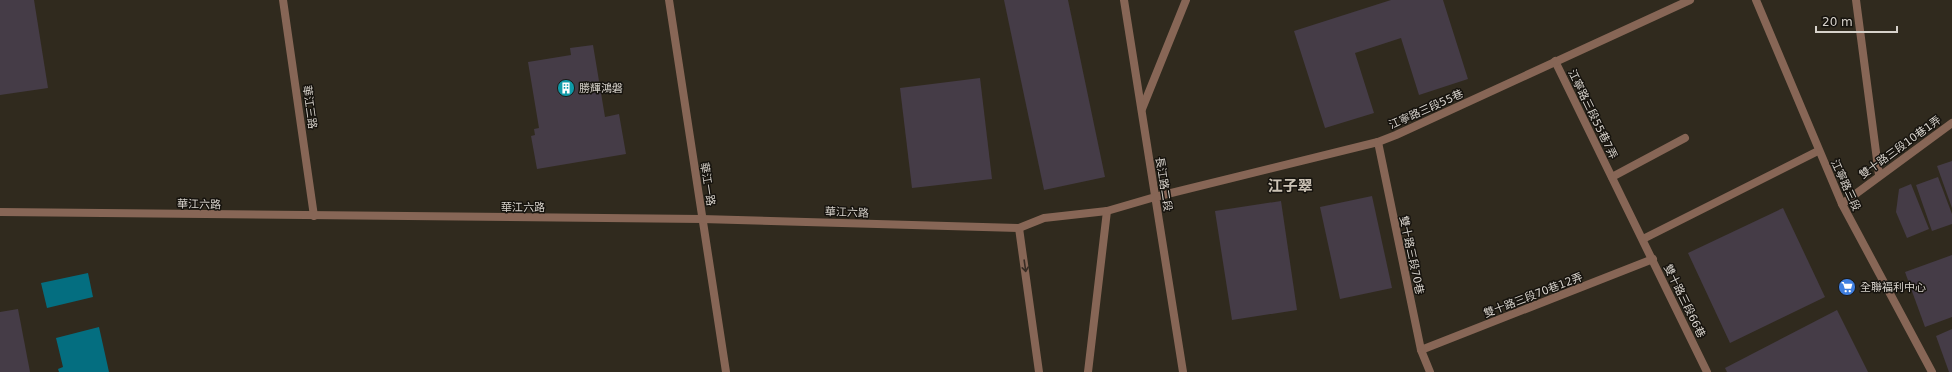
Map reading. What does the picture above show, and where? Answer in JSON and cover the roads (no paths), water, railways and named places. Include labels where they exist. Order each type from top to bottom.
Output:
[{"type":"street","name":"華江三路","points":[[283,0],[314,216]]},
{"type":"street","name":"華江一路","points":[[669,0],[726,372]]},
{"type":"street","name":"長江路二段","points":[[1124,0],[1183,372]]},
{"type":"street","points":[[1142,109],[1186,0]]},
{"type":"street","name":"江寧路三段55巷","points":[[1106,211],[1155,197],[1378,142],[1396,136],[1555,61],[1690,0]]},
{"type":"street","name":"江寧路三段","points":[[1756,0],[1818,151],[1842,204],[1932,372]]},
{"type":"street","points":[[1856,0],[1880,175]]},
{"type":"street","name":"江寧路三段55巷7弄","points":[[1555,61],[1643,239]]},
{"type":"street","name":"雙十路三段10巷1弄","points":[[1842,204],[1952,123]]},
{"type":"street","name":"江寧路三段55巷7弄","points":[[1612,177],[1685,138]]},
{"type":"street","name":"雙十路三段70巷","points":[[1378,142],[1421,350],[1430,372]]},
{"type":"street","points":[[1643,239],[1818,151]]},
{"type":"street","name":"華江六路","points":[[0,212],[702,219],[1019,228],[1044,218],[1106,211]]},
{"type":"street","points":[[1088,372],[1106,211]]},
{"type":"street","points":[[1019,228],[1039,372]]},
{"type":"street","name":"雙十路三段66巷","points":[[1643,239],[1707,372]]},
{"type":"street","name":"雙十路三段70巷12弄","points":[[1421,350],[1653,259]]},
{"type":"water","points":[[88,273],[93,297],[47,308],[41,283]]},
{"type":"water","points":[[99,327],[109,372],[59,372],[58,369],[63,367],[56,338]]},
{"type":"place","name":"勝輝鴻磐","points":[[566,88]]},
{"type":"place","name":"全聯福利中心","points":[[1847,287]]},
{"type":"district","name":"江子翠","points":[[1290,186]]}]
